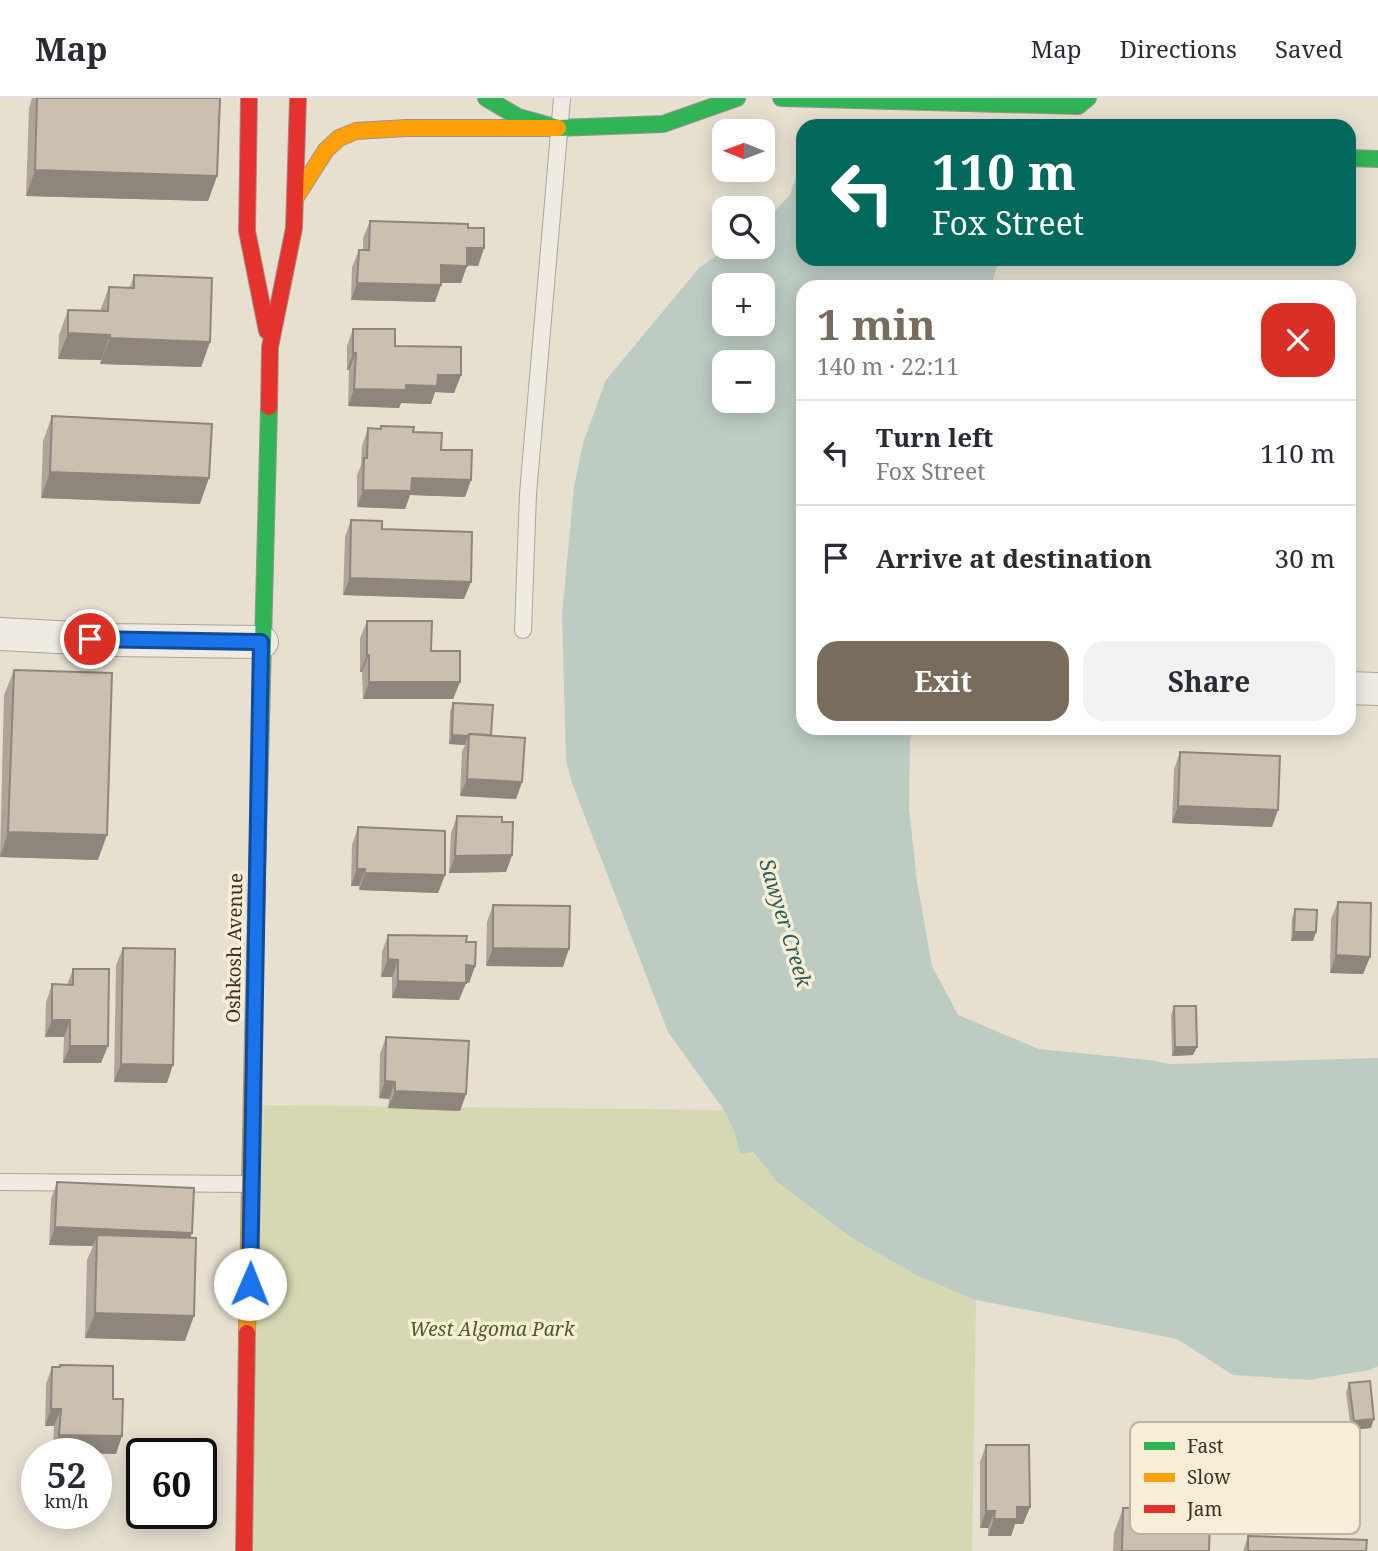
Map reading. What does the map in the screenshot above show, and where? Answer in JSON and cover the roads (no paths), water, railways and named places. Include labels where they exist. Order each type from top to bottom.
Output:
[{"type":"main road","points":[[249,106],[268,98]]},
{"type":"main road","name":"Oshkosh Avenue","points":[[244,1551],[261,642],[270,347],[295,228],[298,98]]},
{"type":"main road","points":[[486,98],[518,117],[558,128]]},
{"type":"main road","points":[[296,197],[326,150],[339,138],[356,131],[663,124],[737,98]]},
{"type":"main road","points":[[781,98],[1083,102],[1093,119]]},
{"type":"main road","name":"Oshkosh Avenue","points":[[249,106],[247,231],[270,347]]},
{"type":"main road","points":[[1356,158],[1378,159]]},
{"type":"street","points":[[0,634],[112,640],[261,642]]},
{"type":"street","points":[[1356,688],[1378,689]]},
{"type":"lane","points":[[523,630],[528,494],[562,98]]},
{"type":"lane","points":[[0,1182],[251,1184]]},
{"type":"water","name":"Sawyer Creek","points":[[796,178],[796,266],[997,266],[993,280],[796,280],[796,735],[912,735],[909,808],[917,882],[932,966],[958,1015],[1039,1049],[1170,1064],[1378,1058],[1378,1366],[1370,1370],[1308,1380],[1233,1375],[1177,1339],[976,1300],[918,1276],[852,1238],[776,1181],[753,1152],[740,1154],[734,1131],[724,1110],[668,1032],[572,783],[566,761],[562,614],[574,487],[583,443],[606,380],[699,268],[712,259],[775,259],[775,211],[790,195]]},
{"type":"park label","name":"West Algoma Park","points":[[492,1329]]}]
